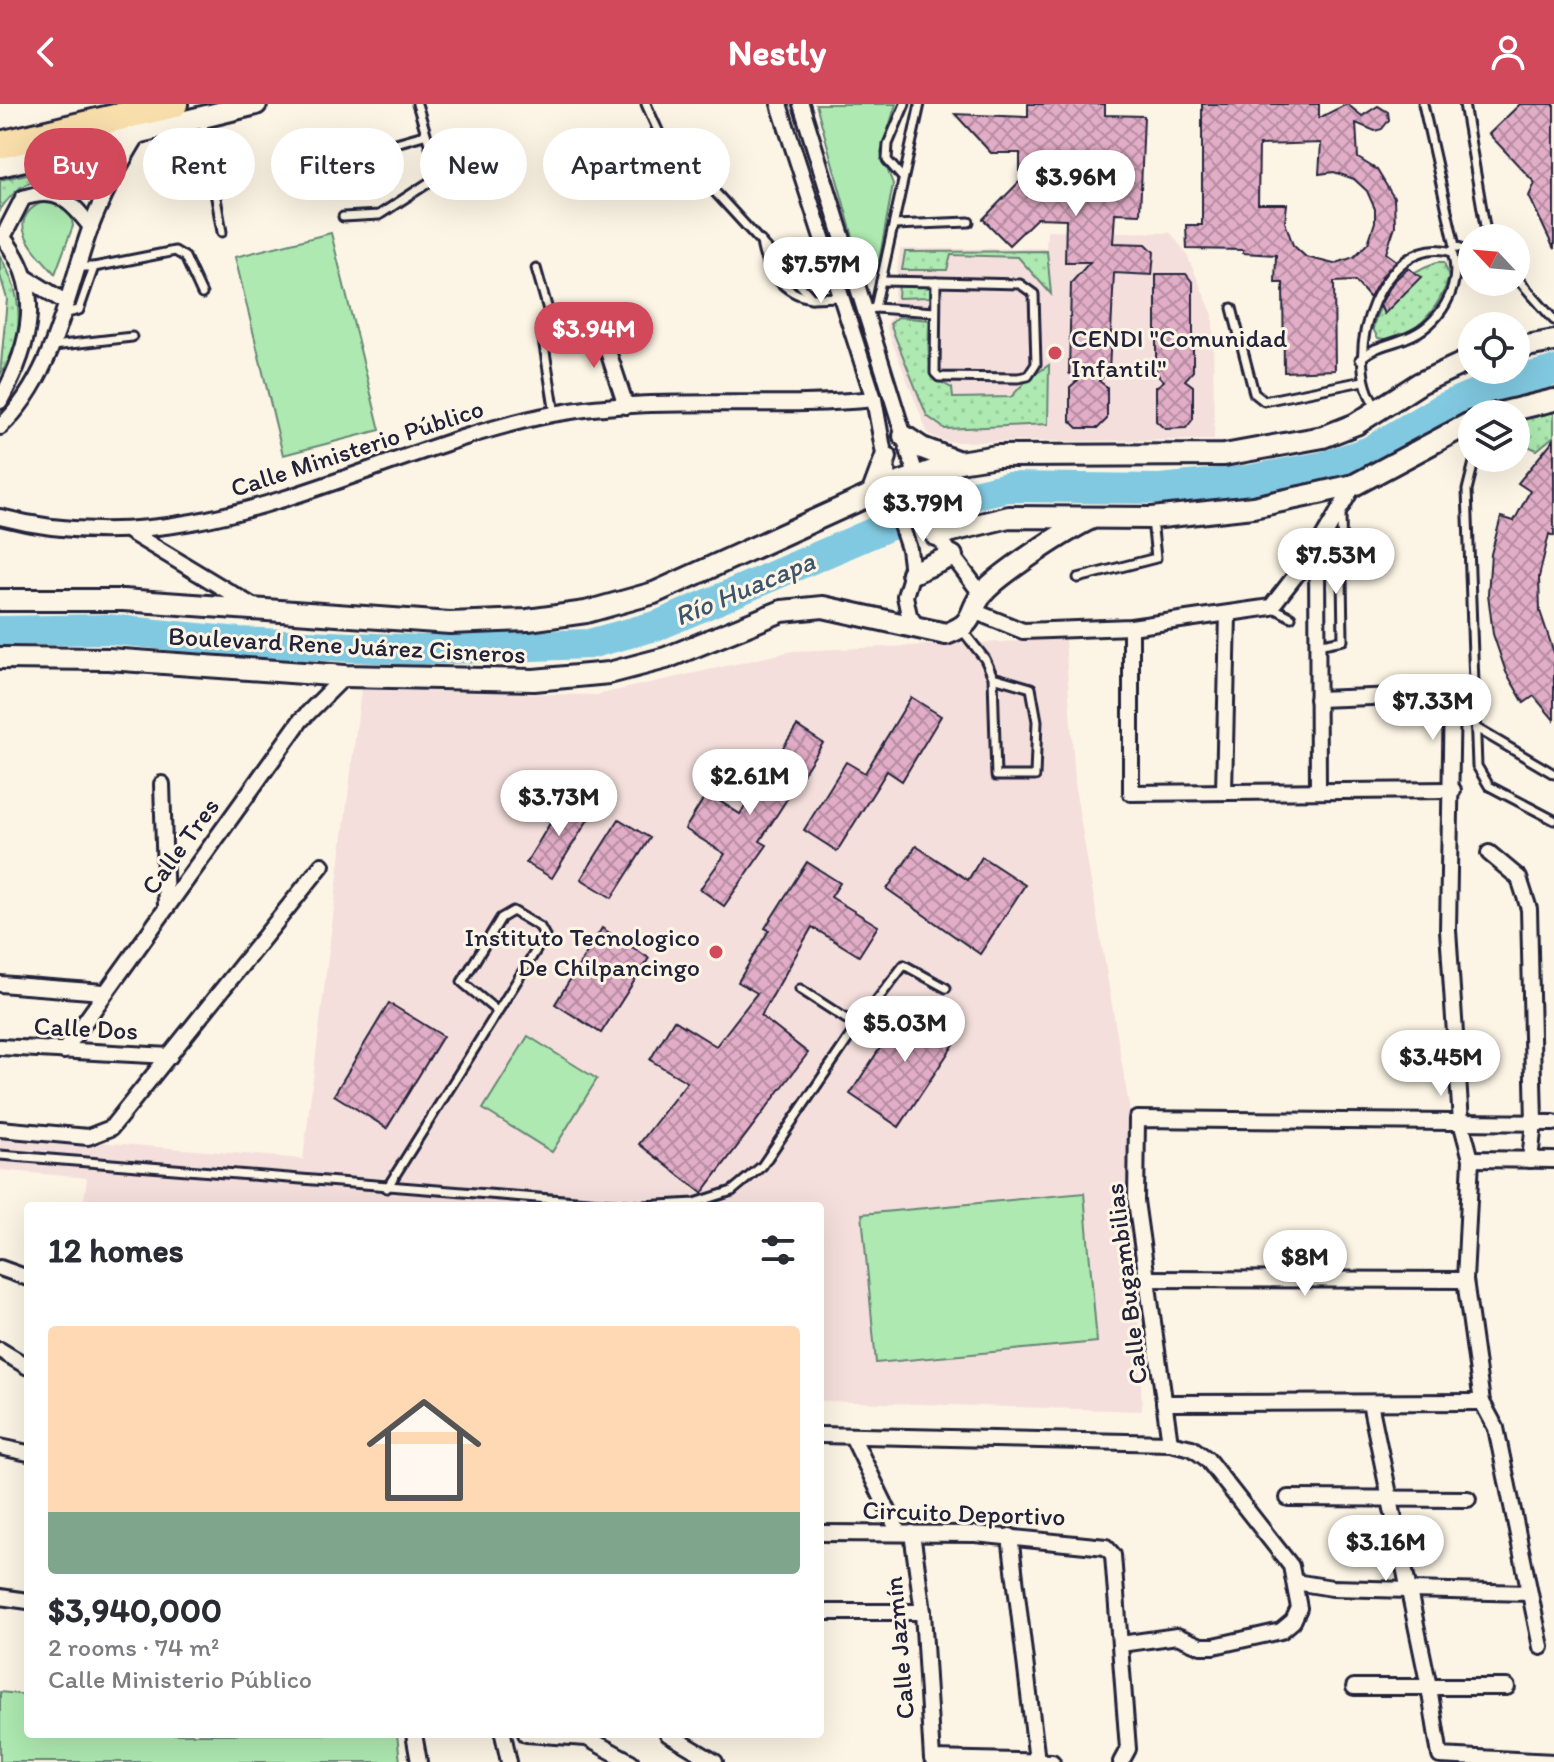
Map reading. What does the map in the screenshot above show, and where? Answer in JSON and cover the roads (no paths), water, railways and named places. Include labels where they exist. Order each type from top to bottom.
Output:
[{"type":"highway","points":[[0,131],[107,104]]},
{"type":"highway","points":[[0,145],[174,104]]},
{"type":"main road","points":[[0,166],[141,129],[256,104]]},
{"type":"main road","points":[[1530,345],[1554,341]]},
{"type":"main road","name":"Boulevard Rene Juárez Cisneros","points":[[0,600],[123,600],[450,623],[528,620],[586,612],[654,593],[871,497],[891,492],[959,462],[997,456],[1224,455],[1323,437],[1458,365]]},
{"type":"main road","points":[[1530,406],[1554,400]]},
{"type":"main road","points":[[935,532],[1009,517],[1152,518],[1253,507],[1354,485],[1458,429]]},
{"type":"main road","points":[[904,436],[922,448],[959,462]]},
{"type":"main road","points":[[871,497],[886,457]]},
{"type":"main road","points":[[961,629],[979,603],[1061,532],[1090,519]]},
{"type":"main road","points":[[912,573],[952,556]]},
{"type":"main road","name":"Boulevard Rene Juárez Cisneros","points":[[0,658],[108,659],[345,676],[534,680],[609,673],[666,658],[782,611],[823,607],[917,627],[929,633],[946,634],[961,629]]},
{"type":"street","points":[[779,104],[874,399],[891,492],[907,539],[912,573],[905,596],[909,615],[917,627]]},
{"type":"street","points":[[801,104],[869,309],[917,481],[935,532],[969,573],[979,603],[1023,631],[1131,627],[1271,607],[1317,548],[1341,512],[1354,485]]},
{"type":"street","points":[[0,427],[25,402],[51,346],[91,227],[113,176],[141,129]]},
{"type":"street","points":[[0,401],[20,366],[29,335],[32,299],[25,277],[2,236],[23,198],[39,193],[57,194],[73,204],[91,227]]},
{"type":"street","points":[[25,277],[63,308]]},
{"type":"street","points":[[598,321],[626,406]]},
{"type":"street","name":"Calle Ministerio Público","points":[[0,517],[25,524],[130,532],[261,509],[492,429],[555,414],[626,406],[834,403],[874,399]]},
{"type":"street","points":[[130,532],[263,612]]},
{"type":"street","points":[[1317,548],[1318,790]]},
{"type":"street","points":[[1224,792],[1228,614]]},
{"type":"street","points":[[1131,627],[1131,793],[1453,790]]},
{"type":"street","name":"Calle Tres","points":[[64,1051],[103,992],[301,720],[345,676]]},
{"type":"street","points":[[1317,699],[1452,694],[1453,790],[1448,930],[1461,1122],[1471,1159],[1465,1280],[1482,1402],[1496,1428],[1541,1647]]},
{"type":"street","points":[[162,784],[166,906]]},
{"type":"street","points":[[1489,853],[1519,878],[1529,909],[1534,1122],[1530,1160]]},
{"type":"street","points":[[0,1129],[88,1137],[111,1128],[322,865]]},
{"type":"street","points":[[0,984],[103,992]]},
{"type":"street","name":"Calle Dos","points":[[0,1047],[170,1056]]},
{"type":"street","name":"Calle Bugambilias","points":[[1170,1443],[1136,1201],[1137,1119],[1461,1122]]},
{"type":"street","points":[[1461,1122],[1554,1123]]},
{"type":"street","points":[[1471,1159],[1554,1160]]},
{"type":"street","points":[[0,1268],[24,1277]]},
{"type":"street","points":[[1145,1279],[1465,1280]]},
{"type":"street","points":[[0,1350],[24,1365]]},
{"type":"street","points":[[1164,1403],[1482,1402]]},
{"type":"street","points":[[1370,1403],[1429,1687],[1440,1756],[1554,1762]]},
{"type":"street","points":[[824,1435],[1170,1443],[1192,1448],[1207,1459],[1291,1566],[1299,1608],[1293,1621],[1281,1631],[1214,1646],[1201,1646],[1177,1636],[1121,1644],[1128,1749],[1121,1762]]},
{"type":"street","name":"Calle Jazmín","points":[[852,1436],[906,1533],[923,1612],[932,1759],[1037,1761]]},
{"type":"street","points":[[0,1447],[24,1452]]},
{"type":"street","points":[[1288,1498],[1468,1499]]},
{"type":"street","name":"Circuito Deportivo","points":[[824,1533],[1010,1536],[1106,1547],[1113,1555],[1121,1644]]},
{"type":"street","points":[[1010,1536],[1037,1761],[1052,1762]]},
{"type":"street","points":[[1295,1582],[1332,1588],[1529,1593]]},
{"type":"street","points":[[0,1597],[24,1600]]},
{"type":"street","points":[[824,1612],[923,1612]]},
{"type":"street","points":[[1354,1687],[1507,1687]]},
{"type":"street","points":[[415,1738],[419,1762]]},
{"type":"street","points":[[504,1738],[509,1762]]},
{"type":"street","points":[[587,1738],[631,1762]]},
{"type":"street","points":[[675,1738],[715,1762]]},
{"type":"lane","points":[[417,104],[422,128]]},
{"type":"lane","points":[[646,104],[664,144],[761,241],[812,298]]},
{"type":"lane","points":[[901,176],[887,160],[888,144],[905,104]]},
{"type":"lane","points":[[920,104],[901,176],[881,281],[869,309],[932,312]]},
{"type":"lane","points":[[1360,359],[1370,350],[1410,337],[1437,316],[1454,287],[1457,272],[1423,104]]},
{"type":"lane","points":[[1464,104],[1468,111],[1485,224]]},
{"type":"lane","points":[[202,116],[222,232]]},
{"type":"lane","points":[[343,217],[379,215],[420,188]]},
{"type":"lane","points":[[894,225],[969,222]]},
{"type":"lane","points":[[761,241],[767,265],[782,285],[812,298],[839,297]]},
{"type":"lane","points":[[1378,410],[1363,381],[1360,359],[1371,303],[1407,262],[1426,251],[1458,250]]},
{"type":"lane","points":[[78,267],[94,267],[175,251],[185,257],[202,294]]},
{"type":"lane","points":[[63,308],[79,310],[94,267]]},
{"type":"lane","points":[[536,268],[550,317],[542,333],[555,414]]},
{"type":"lane","points":[[881,281],[933,281],[1020,284],[1034,294],[1036,364],[1032,372],[1018,378],[939,377],[934,369],[933,281]]},
{"type":"lane","points":[[1530,293],[1554,320]]},
{"type":"lane","points":[[1232,308],[1258,398],[1264,401],[1363,381]]},
{"type":"lane","points":[[51,346],[132,337]]},
{"type":"lane","points":[[1472,472],[1467,490],[1477,766],[1489,786],[1554,820]]},
{"type":"lane","points":[[1317,645],[1343,640],[1341,512]]},
{"type":"lane","points":[[1078,578],[1156,558],[1152,518]]},
{"type":"lane","points":[[1271,607],[1291,617]]},
{"type":"lane","points":[[961,629],[985,659],[993,677],[996,776],[1035,776],[1037,721],[1031,688],[993,677]]},
{"type":"lane","points":[[1476,728],[1554,774]]},
{"type":"lane","points":[[387,1188],[498,1012],[545,936],[540,927],[513,911],[501,918],[462,982],[498,1012]]},
{"type":"lane","points":[[698,1202],[732,1191],[762,1166],[857,1026],[904,965],[946,988]]},
{"type":"lane","points":[[800,989],[857,1026]]},
{"type":"lane","points":[[0,1155],[584,1202]]},
{"type":"waterway","name":"Río Huacapa","points":[[0,631],[106,629],[239,642],[421,650],[589,644],[659,625],[944,502],[1007,487],[1160,489],[1249,480],[1325,466],[1370,451],[1442,408],[1491,387],[1554,371]]},
{"type":"place","name":"CENDI \"Comunidad Infantil\"","points":[[1055,353]]},
{"type":"place","name":"Instituto Tecnologico De Chilpancingo","points":[[716,952]]}]
